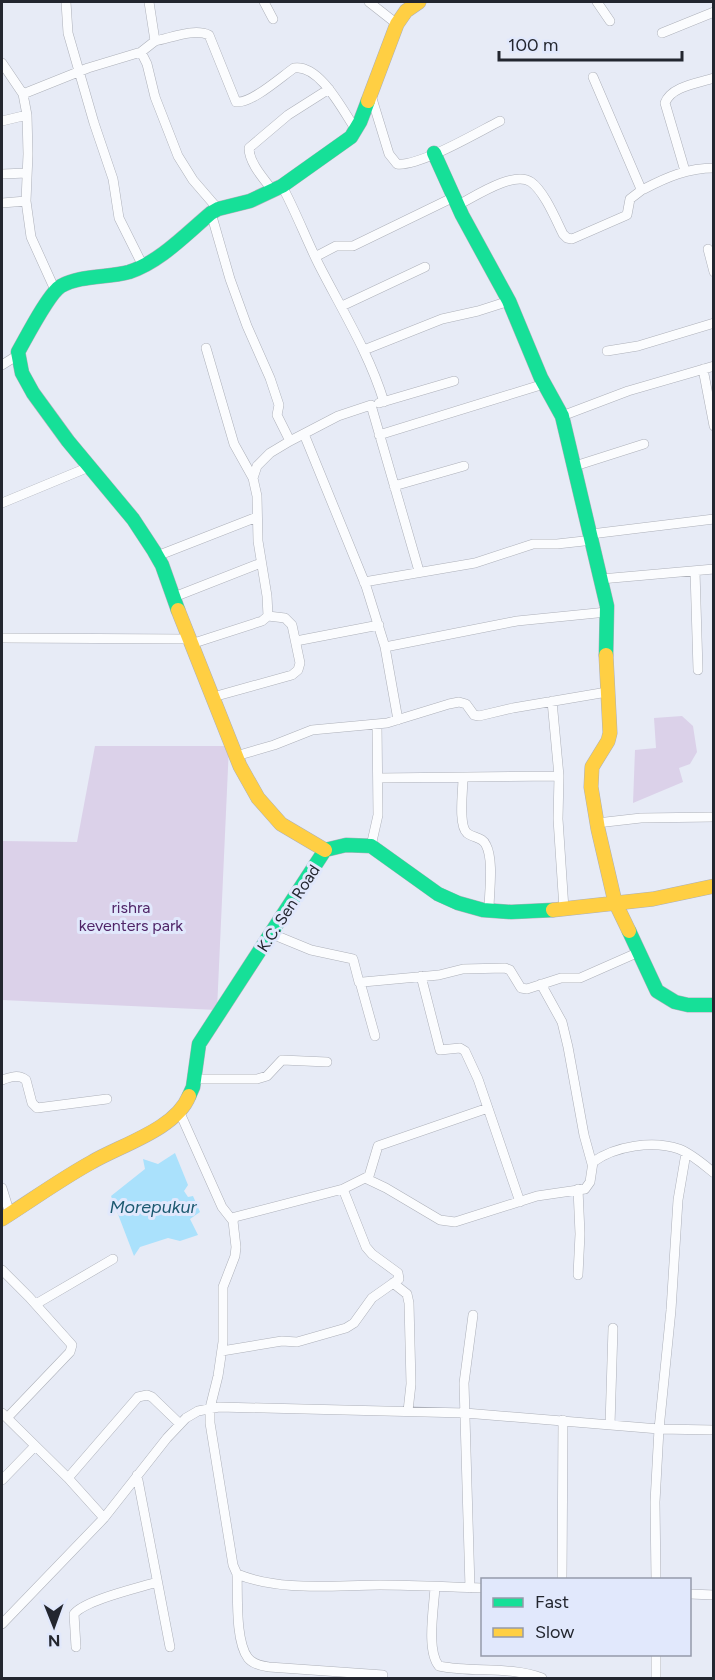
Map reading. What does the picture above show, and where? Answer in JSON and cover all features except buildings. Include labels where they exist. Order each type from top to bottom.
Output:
[{"type":"street","points":[[66,2],[68,33],[112,179],[119,219],[143,267]]},
{"type":"street","points":[[149,2],[155,41]]},
{"type":"street","points":[[264,2],[273,19]]},
{"type":"street","points":[[369,2],[398,24]]},
{"type":"street","points":[[326,850],[294,832],[272,815],[258,798],[243,773],[157,556],[139,528],[68,441],[33,393],[22,373],[18,355],[19,348],[55,290],[66,284],[129,272],[143,267],[214,211],[250,201],[277,189],[344,142],[356,130],[398,24],[406,11],[419,2]]},
{"type":"street","points":[[597,2],[610,21]]},
{"type":"street","points":[[662,33],[714,12]]},
{"type":"street","points":[[22,94],[141,52],[155,41],[202,32],[209,35],[236,102],[243,103],[251,99],[294,68],[302,67],[313,73],[329,89],[356,130]]},
{"type":"street","points":[[141,52],[147,64],[155,97],[178,156],[214,211],[230,279],[270,378],[279,405],[277,415],[290,441]]},
{"type":"street","points":[[2,63],[22,94],[27,115],[26,201],[31,237],[55,290]]},
{"type":"street","points":[[593,77],[643,189]]},
{"type":"street","points":[[685,171],[665,103],[667,97],[674,92],[714,78]]},
{"type":"street","points":[[329,89],[288,115],[249,148],[249,154],[298,217],[315,256],[364,350],[384,402]]},
{"type":"street","points":[[370,92],[389,154],[394,162],[405,164],[434,153],[500,121]]},
{"type":"street","points":[[2,121],[27,115]]},
{"type":"street","points":[[434,153],[456,201],[509,301],[527,348],[562,416],[575,466],[602,579],[607,612],[606,662],[610,720],[608,741],[596,759],[591,774],[597,824],[615,902],[657,991],[664,997],[688,1005],[714,1005]]},
{"type":"street","points":[[315,256],[336,246],[353,246],[456,201],[506,182],[522,179],[529,181],[541,194],[565,237],[572,239],[627,214],[630,199],[643,189],[685,171],[714,168]]},
{"type":"street","points":[[2,174],[27,173]]},
{"type":"street","points":[[2,203],[26,201]]},
{"type":"street","points":[[708,249],[714,272]]},
{"type":"street","points":[[342,306],[425,267]]},
{"type":"street","points":[[364,350],[442,319],[509,301]]},
{"type":"street","points":[[607,351],[638,346],[714,322]]},
{"type":"street","points":[[206,348],[234,444],[253,478],[257,496],[261,562],[268,616]]},
{"type":"street","points":[[2,365],[18,355]]},
{"type":"street","points":[[562,416],[628,391],[714,366]]},
{"type":"street","points":[[703,369],[714,426]]},
{"type":"street","points":[[253,478],[256,466],[270,453],[338,416],[454,381]]},
{"type":"street","points":[[379,435],[544,384]]},
{"type":"street","points":[[371,405],[419,571]]},
{"type":"street","points":[[304,434],[379,625],[398,720]]},
{"type":"street","points":[[575,466],[644,444]]},
{"type":"street","points":[[394,486],[464,466]]},
{"type":"street","points":[[2,504],[89,467]]},
{"type":"street","points":[[157,556],[257,517]]},
{"type":"street","points":[[364,582],[475,563],[533,544],[557,544],[714,519]]},
{"type":"street","points":[[174,597],[261,562]]},
{"type":"street","points":[[602,579],[714,569]]},
{"type":"street","points":[[695,571],[699,670]]},
{"type":"street","points":[[385,647],[518,621],[607,612]]},
{"type":"street","points":[[2,638],[190,642],[262,621],[268,616],[280,617],[289,621],[300,663],[295,673],[213,697]]},
{"type":"street","points":[[296,641],[379,625]]},
{"type":"street","points":[[236,756],[274,745],[312,730],[398,720],[459,702],[466,704],[474,715],[479,716],[607,692]]},
{"type":"street","points":[[552,701],[559,776],[558,819],[564,909]]},
{"type":"street","points":[[377,724],[378,815],[371,846],[438,894],[458,903],[511,912],[564,909],[653,899],[714,886]]},
{"type":"street","points":[[378,778],[559,776]]},
{"type":"street","points":[[463,778],[462,821],[464,831],[470,836],[483,840],[488,846],[489,910]]},
{"type":"street","points":[[597,824],[641,818],[714,817]]},
{"type":"street","name":"K.C. Sen Road","points":[[180,1113],[191,1095],[200,1044],[326,850],[346,845],[371,846]]},
{"type":"street","points":[[272,934],[311,950],[353,959],[375,1036]]},
{"type":"street","points":[[360,982],[439,975],[463,969],[505,968],[510,970],[523,989],[529,989],[561,978],[580,978],[639,952]]},
{"type":"street","points":[[421,976],[440,1050],[460,1048],[465,1051],[476,1073],[520,1202]]},
{"type":"street","points":[[365,1178],[445,1221],[464,1220],[548,1193],[585,1189],[589,1185],[592,1164],[584,1135],[568,1047],[562,1023],[541,984]]},
{"type":"street","points":[[194,1078],[257,1079],[267,1076],[282,1060],[327,1062]]},
{"type":"street","points":[[2,1080],[23,1077],[28,1083],[32,1103],[37,1108],[107,1099]]},
{"type":"street","points":[[233,1221],[236,1215],[343,1189],[370,1173],[378,1146],[488,1108]]},
{"type":"street","points":[[2,1188],[6,1216],[91,1162],[159,1128],[180,1113],[222,1207],[233,1221],[235,1256],[223,1287],[222,1351],[210,1408],[210,1435],[232,1565],[237,1574],[242,1643],[247,1657],[263,1666],[383,1675]]},
{"type":"street","points":[[592,1164],[602,1157],[636,1146],[650,1145],[668,1147],[686,1153],[714,1173]]},
{"type":"street","points":[[656,1578],[655,1502],[658,1429],[671,1310],[678,1200],[686,1153]]},
{"type":"street","points":[[222,1351],[282,1341],[297,1342],[346,1328],[354,1323],[372,1298],[399,1279],[398,1273],[366,1247],[343,1189]]},
{"type":"street","points":[[578,1189],[580,1234],[578,1275]]},
{"type":"street","points":[[36,1304],[113,1259]]},
{"type":"street","points":[[2,1270],[70,1341],[72,1349],[4,1415],[68,1478],[104,1518]]},
{"type":"street","points":[[393,1283],[407,1294],[409,1303],[411,1384],[408,1411]]},
{"type":"street","points":[[470,1588],[464,1383],[473,1316]]},
{"type":"street","points":[[610,1425],[613,1328]]},
{"type":"street","points":[[68,1478],[138,1397],[147,1395],[152,1397],[180,1424]]},
{"type":"street","points":[[2,1624],[104,1518],[180,1424],[192,1413],[210,1408],[465,1413],[658,1429],[714,1430]]},
{"type":"street","points":[[562,1578],[563,1420]]},
{"type":"street","points":[[2,1480],[35,1446]]},
{"type":"street","points":[[137,1475],[170,1647]]},
{"type":"street","points":[[237,1574],[266,1583],[302,1586],[481,1588]]},
{"type":"street","points":[[75,1647],[74,1614],[76,1611],[91,1603],[157,1582]]},
{"type":"street","points":[[435,1587],[432,1636],[435,1658],[439,1666],[472,1671],[523,1673],[542,1678]]},
{"type":"street","points":[[691,1594],[714,1595]]},
{"type":"street","points":[[656,1656],[656,1678]]},
{"type":"green space","points":[[682,716],[693,726],[697,752],[690,764],[679,768],[683,782],[633,803],[635,750],[656,748],[654,718]]},
{"type":"green space","name":"rishra keventers park","points":[[95,746],[229,746],[217,1010],[2,1000],[2,841],[77,842]]},
{"type":"water","name":"Morepukur","points":[[175,1153],[188,1185],[184,1191],[188,1197],[193,1196],[200,1212],[190,1219],[198,1235],[180,1241],[168,1238],[140,1247],[134,1256],[111,1196],[145,1169],[143,1159],[158,1164]]},
{"type":"traffic: fast","points":[[178,610],[162,565],[154,551],[133,519],[68,441],[33,393],[22,373],[18,352],[44,306],[61,286],[86,278],[129,272],[151,262],[218,209],[250,201],[282,186],[351,137],[368,101]]},
{"type":"traffic: fast","points":[[434,153],[462,215],[509,301],[541,378],[562,416],[607,606],[606,655]]},
{"type":"traffic: fast","points":[[189,1096],[193,1087],[199,1044],[325,850],[346,845],[371,846],[438,894],[483,910],[511,912],[553,910]]},
{"type":"traffic: fast","points":[[629,931],[657,991],[675,1002],[688,1005],[714,1005]]},
{"type":"traffic: slow","points":[[368,101],[397,24],[406,11],[419,2]]},
{"type":"traffic: slow","points":[[178,610],[240,766],[258,798],[281,824],[325,850]]},
{"type":"traffic: slow","points":[[606,655],[610,733],[608,741],[592,767],[591,787],[615,902],[629,931]]},
{"type":"traffic: slow","points":[[553,910],[653,899],[714,886]]},
{"type":"traffic: slow","points":[[2,1219],[80,1169],[160,1127],[182,1108],[189,1096]]}]
